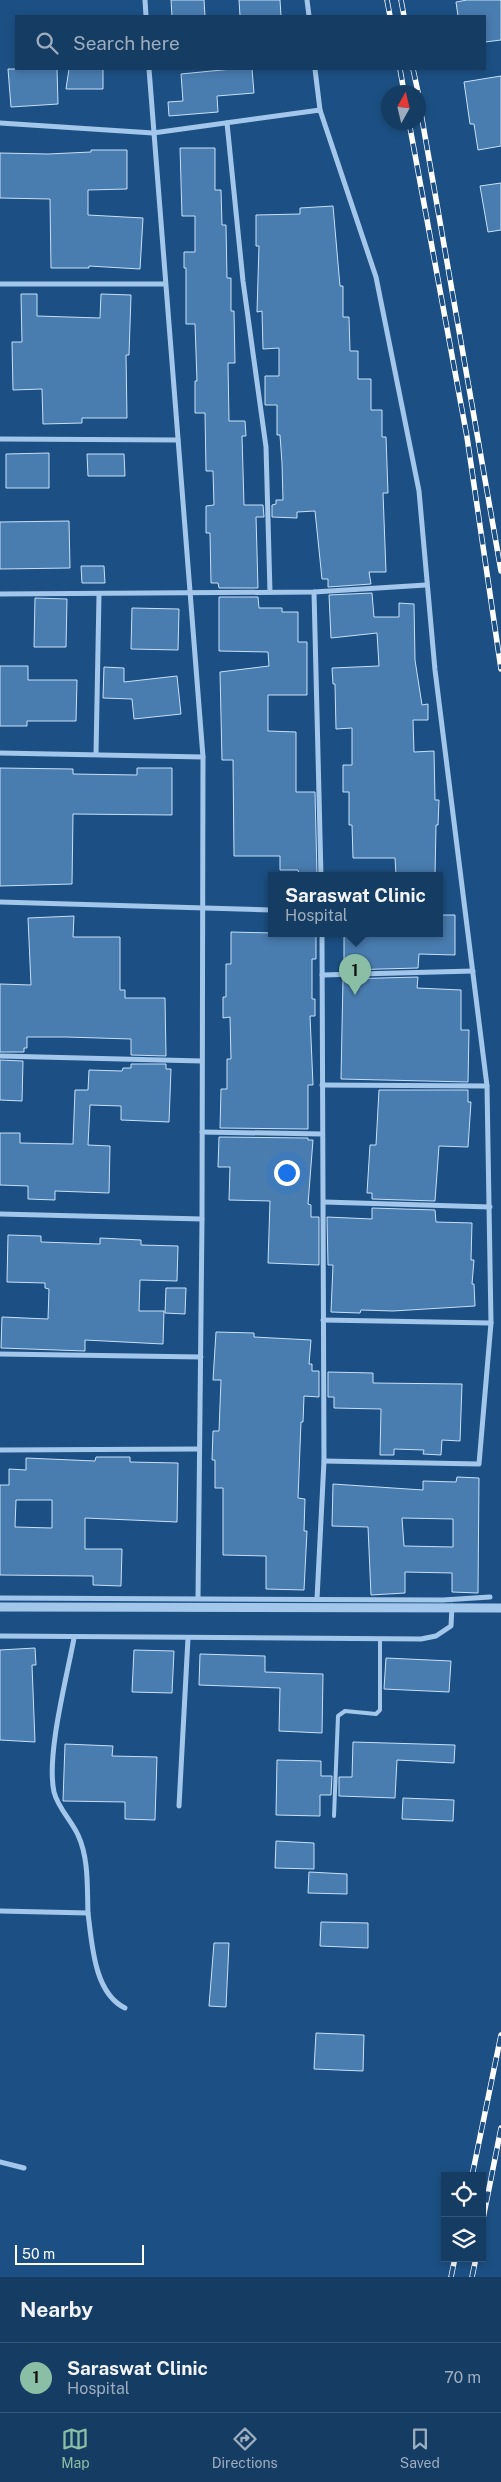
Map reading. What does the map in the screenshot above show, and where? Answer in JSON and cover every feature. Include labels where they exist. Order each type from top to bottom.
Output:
[{"type":"street","points":[[145,0],[146,15]]},
{"type":"street","points":[[307,0],[309,15]]},
{"type":"street","points":[[149,70],[203,757],[204,907],[198,1598]]},
{"type":"street","points":[[315,70],[320,110],[376,277],[418,491],[426,585],[450,804],[487,1086],[491,1323],[479,1464],[324,1461]]},
{"type":"street","points":[[0,123],[153,133],[320,110]]},
{"type":"street","points":[[227,123],[243,281],[266,447],[270,592]]},
{"type":"street","points":[[0,284],[165,284]]},
{"type":"street","points":[[0,439],[178,440]]},
{"type":"street","points":[[0,594],[100,595],[314,592],[426,585]]},
{"type":"street","points":[[314,592],[321,872]]},
{"type":"street","points":[[96,754],[100,595]]},
{"type":"street","points":[[0,753],[203,757]]},
{"type":"street","points":[[0,902],[268,910]]},
{"type":"street","points":[[317,1599],[324,1461],[322,937]]},
{"type":"street","points":[[322,975],[473,971]]},
{"type":"street","points":[[0,1056],[202,1061]]},
{"type":"street","points":[[322,1085],[487,1086]]},
{"type":"street","points":[[202,1132],[322,1134]]},
{"type":"street","points":[[324,1202],[490,1207]]},
{"type":"street","points":[[0,1214],[202,1219]]},
{"type":"street","points":[[323,1320],[491,1323]]},
{"type":"street","points":[[0,1354],[201,1357]]},
{"type":"street","points":[[0,1450],[198,1449]]},
{"type":"street","points":[[0,1598],[443,1600],[490,1597]]},
{"type":"street","points":[[0,1636],[421,1640],[436,1636],[451,1626],[452,1606],[443,1600]]},
{"type":"street","points":[[0,1607],[501,1608]]},
{"type":"street","points":[[74,1638],[53,1751],[52,1777],[54,1792],[60,1807],[78,1834],[84,1852],[88,1913],[96,1961],[105,1988],[111,1999],[125,2008]]},
{"type":"street","points":[[178,1806],[188,1638]]},
{"type":"street","points":[[0,1911],[88,1913]]},
{"type":"street","points":[[0,2162],[24,2168]]},
{"type":"lane","points":[[334,1816],[338,1716],[345,1711],[376,1714],[380,1710],[380,1640]]},
{"type":"building","points":[[171,0],[204,0],[205,15],[172,15]]},
{"type":"building","points":[[239,0],[280,0],[281,15],[240,15]]},
{"type":"building","points":[[467,0],[501,0],[501,40],[486,42],[486,15],[458,15],[456,2]]},
{"type":"building","points":[[8,69],[57,70],[58,104],[11,107]]},
{"type":"building","points":[[69,70],[103,70],[103,89],[66,89]]},
{"type":"building","points":[[222,70],[252,70],[254,93],[217,96],[218,112],[169,116],[168,102],[183,101],[181,74]]},
{"type":"building","points":[[501,76],[501,146],[478,150],[474,124],[470,124],[464,82]]},
{"type":"building","points":[[180,148],[215,148],[215,190],[221,190],[222,225],[226,225],[227,278],[231,278],[231,311],[234,311],[235,363],[228,363],[229,421],[245,421],[246,436],[242,436],[244,505],[263,505],[264,517],[256,517],[258,588],[219,588],[218,583],[211,583],[210,533],[206,533],[206,506],[214,505],[213,471],[206,471],[205,413],[195,413],[195,381],[197,381],[195,324],[186,324],[186,268],[184,268],[184,252],[195,252],[195,216],[182,216]]},
{"type":"building","points":[[91,150],[127,150],[127,189],[88,190],[88,215],[143,218],[140,269],[89,266],[89,268],[51,268],[50,199],[0,198],[0,153],[48,154],[91,152]]},
{"type":"building","points":[[501,183],[501,230],[488,232],[480,186]]},
{"type":"building","points":[[333,206],[340,286],[343,286],[343,317],[349,317],[350,351],[358,351],[358,379],[371,379],[371,410],[382,410],[382,437],[386,437],[388,493],[383,493],[386,572],[369,572],[371,584],[328,587],[328,579],[322,579],[315,511],[297,512],[297,518],[272,517],[272,505],[276,504],[276,500],[283,500],[282,463],[280,435],[277,435],[277,405],[265,405],[265,376],[279,376],[279,348],[263,349],[262,311],[257,312],[259,246],[256,246],[256,215],[300,214],[300,208]]},
{"type":"building","points":[[21,294],[37,294],[37,316],[100,318],[101,294],[131,295],[129,355],[126,355],[127,418],[82,418],[82,423],[43,424],[42,389],[13,390],[12,342],[22,342]]},
{"type":"building","points":[[49,453],[49,488],[6,488],[6,454]]},
{"type":"building","points":[[87,454],[124,454],[125,476],[88,476]]},
{"type":"building","points":[[69,521],[70,568],[0,569],[0,522]]},
{"type":"building","points":[[81,566],[104,566],[105,583],[82,583]]},
{"type":"building","points":[[372,593],[374,617],[399,617],[399,603],[414,604],[415,660],[422,705],[428,704],[428,720],[413,720],[414,752],[434,751],[435,800],[439,800],[438,825],[436,825],[435,872],[396,872],[395,858],[353,858],[352,825],[349,825],[349,792],[343,792],[343,765],[352,765],[352,728],[336,729],[335,684],[333,684],[332,668],[379,666],[377,633],[331,638],[329,595]]},
{"type":"building","points":[[219,597],[258,597],[259,608],[282,608],[282,612],[298,612],[298,642],[307,642],[307,695],[268,695],[268,731],[296,732],[296,792],[315,792],[317,872],[280,870],[280,856],[234,856],[233,760],[222,760],[220,672],[269,666],[268,652],[219,651]]},
{"type":"building","points":[[35,598],[67,599],[66,647],[34,647]]},
{"type":"building","points":[[132,608],[179,609],[178,650],[131,649]]},
{"type":"building","points":[[0,666],[28,666],[28,680],[77,680],[76,721],[27,721],[27,726],[0,726]]},
{"type":"building","points":[[104,667],[124,668],[124,682],[177,676],[181,714],[134,719],[132,699],[103,698]]},
{"type":"building","points":[[0,768],[73,769],[73,774],[137,775],[137,768],[172,768],[172,815],[73,814],[72,884],[0,886]]},
{"type":"building","points":[[443,915],[455,915],[455,955],[419,954],[418,968],[344,970],[344,937],[443,937]]},
{"type":"building","points":[[74,916],[73,937],[120,937],[120,990],[125,990],[125,998],[165,998],[166,1056],[131,1055],[131,1039],[66,1037],[27,1037],[27,1048],[24,1048],[24,1052],[0,1052],[0,984],[31,985],[28,918]]},
{"type":"building","points":[[231,932],[268,933],[268,937],[316,937],[316,959],[312,959],[312,999],[315,999],[315,1016],[310,1016],[313,1085],[308,1085],[308,1129],[220,1128],[221,1089],[227,1089],[227,1059],[231,1059],[230,1017],[223,1018],[223,997],[226,997],[226,964],[231,964]]},
{"type":"building","points":[[418,977],[417,988],[461,990],[461,1030],[469,1030],[468,1082],[341,1079],[343,979]]},
{"type":"building","points":[[0,1060],[23,1061],[22,1101],[0,1100]]},
{"type":"building","points":[[131,1064],[166,1064],[166,1069],[171,1069],[169,1122],[121,1120],[121,1106],[90,1105],[88,1145],[110,1146],[109,1193],[55,1191],[55,1200],[28,1199],[28,1186],[0,1185],[0,1133],[20,1133],[20,1143],[73,1144],[75,1090],[88,1090],[89,1070],[122,1071],[123,1068],[131,1068]]},
{"type":"building","points":[[379,1090],[468,1090],[468,1102],[471,1102],[468,1147],[439,1146],[435,1201],[372,1199],[372,1193],[367,1193],[370,1145],[376,1145]]},
{"type":"building","points":[[219,1137],[308,1138],[308,1140],[313,1140],[308,1204],[311,1205],[311,1217],[319,1217],[319,1265],[268,1263],[270,1201],[229,1200],[230,1167],[218,1167]]},
{"type":"building","points":[[372,1208],[435,1210],[436,1222],[472,1223],[471,1260],[474,1260],[472,1284],[474,1284],[475,1306],[393,1311],[361,1310],[360,1313],[331,1312],[333,1265],[328,1265],[327,1217],[372,1219]]},
{"type":"building","points":[[8,1235],[41,1236],[41,1242],[100,1244],[100,1238],[141,1240],[141,1245],[178,1246],[177,1281],[140,1280],[139,1311],[164,1311],[163,1344],[85,1340],[85,1351],[1,1348],[2,1317],[48,1319],[49,1289],[45,1288],[45,1283],[7,1282]]},
{"type":"building","points":[[166,1288],[186,1288],[185,1314],[165,1313]]},
{"type":"building","points":[[216,1332],[254,1333],[254,1337],[311,1340],[309,1364],[312,1364],[312,1371],[319,1371],[319,1397],[304,1396],[303,1422],[301,1422],[298,1498],[305,1499],[304,1531],[307,1531],[304,1590],[266,1589],[266,1556],[223,1555],[223,1488],[215,1488],[215,1460],[212,1460],[213,1431],[219,1431],[221,1380],[213,1380]]},
{"type":"building","points":[[328,1372],[373,1373],[373,1383],[462,1384],[460,1441],[442,1440],[441,1455],[423,1454],[424,1450],[394,1449],[394,1455],[380,1455],[381,1409],[334,1408],[334,1397],[328,1397]]},
{"type":"building","points":[[96,1457],[130,1457],[130,1462],[178,1463],[177,1522],[85,1518],[85,1549],[122,1549],[121,1586],[93,1585],[93,1576],[0,1575],[0,1485],[9,1485],[9,1469],[26,1470],[26,1458],[95,1461]],"holes":[[[16,1500],[52,1500],[52,1528],[15,1527]]]},
{"type":"building","points":[[457,1477],[479,1478],[478,1593],[452,1592],[452,1573],[405,1572],[405,1593],[371,1595],[368,1527],[332,1526],[333,1484],[423,1490],[423,1481],[456,1482]],"holes":[[[402,1518],[453,1519],[453,1547],[404,1546]]]},
{"type":"building","points":[[35,1648],[36,1665],[32,1665],[35,1742],[0,1740],[0,1650]]},
{"type":"building","points":[[134,1650],[174,1651],[172,1693],[132,1692]]},
{"type":"building","points":[[200,1654],[265,1656],[265,1672],[323,1674],[322,1733],[279,1731],[280,1688],[199,1685]]},
{"type":"building","points":[[386,1658],[451,1661],[449,1692],[384,1689]]},
{"type":"building","points":[[353,1742],[455,1745],[454,1763],[397,1760],[395,1798],[339,1796],[339,1777],[352,1777]]},
{"type":"building","points":[[65,1744],[113,1746],[112,1756],[157,1757],[155,1820],[125,1819],[125,1802],[63,1801]]},
{"type":"building","points":[[277,1760],[321,1761],[321,1776],[332,1776],[331,1795],[320,1795],[320,1816],[276,1815]]},
{"type":"building","points":[[403,1798],[454,1800],[453,1821],[402,1819]]},
{"type":"building","points":[[276,1841],[314,1843],[314,1869],[275,1868]]},
{"type":"building","points":[[309,1872],[347,1874],[347,1894],[308,1893]]},
{"type":"building","points":[[321,1922],[368,1923],[368,1948],[320,1946]]},
{"type":"building","points":[[214,1943],[229,1943],[226,2007],[209,2006]]},
{"type":"building","points":[[316,2033],[364,2035],[363,2071],[314,2069]]},
{"type":"railway","points":[[387,0],[390,15]]},
{"type":"railway","points":[[401,0],[404,15]]},
{"type":"railway","points":[[400,70],[403,85]]},
{"type":"railway","points":[[413,70],[416,85]]},
{"type":"railway","points":[[410,130],[467,437],[501,669]]},
{"type":"railway","points":[[424,130],[501,571]]},
{"type":"railway","points":[[473,2172],[501,2035]]},
{"type":"railway","points":[[483,2217],[501,2128]]},
{"type":"railway","points":[[451,2277],[454,2262]]},
{"type":"railway","points":[[472,2277],[475,2262]]},
{"type":"place","name":"Saraswat Clinic","points":[[355,995]]}]
